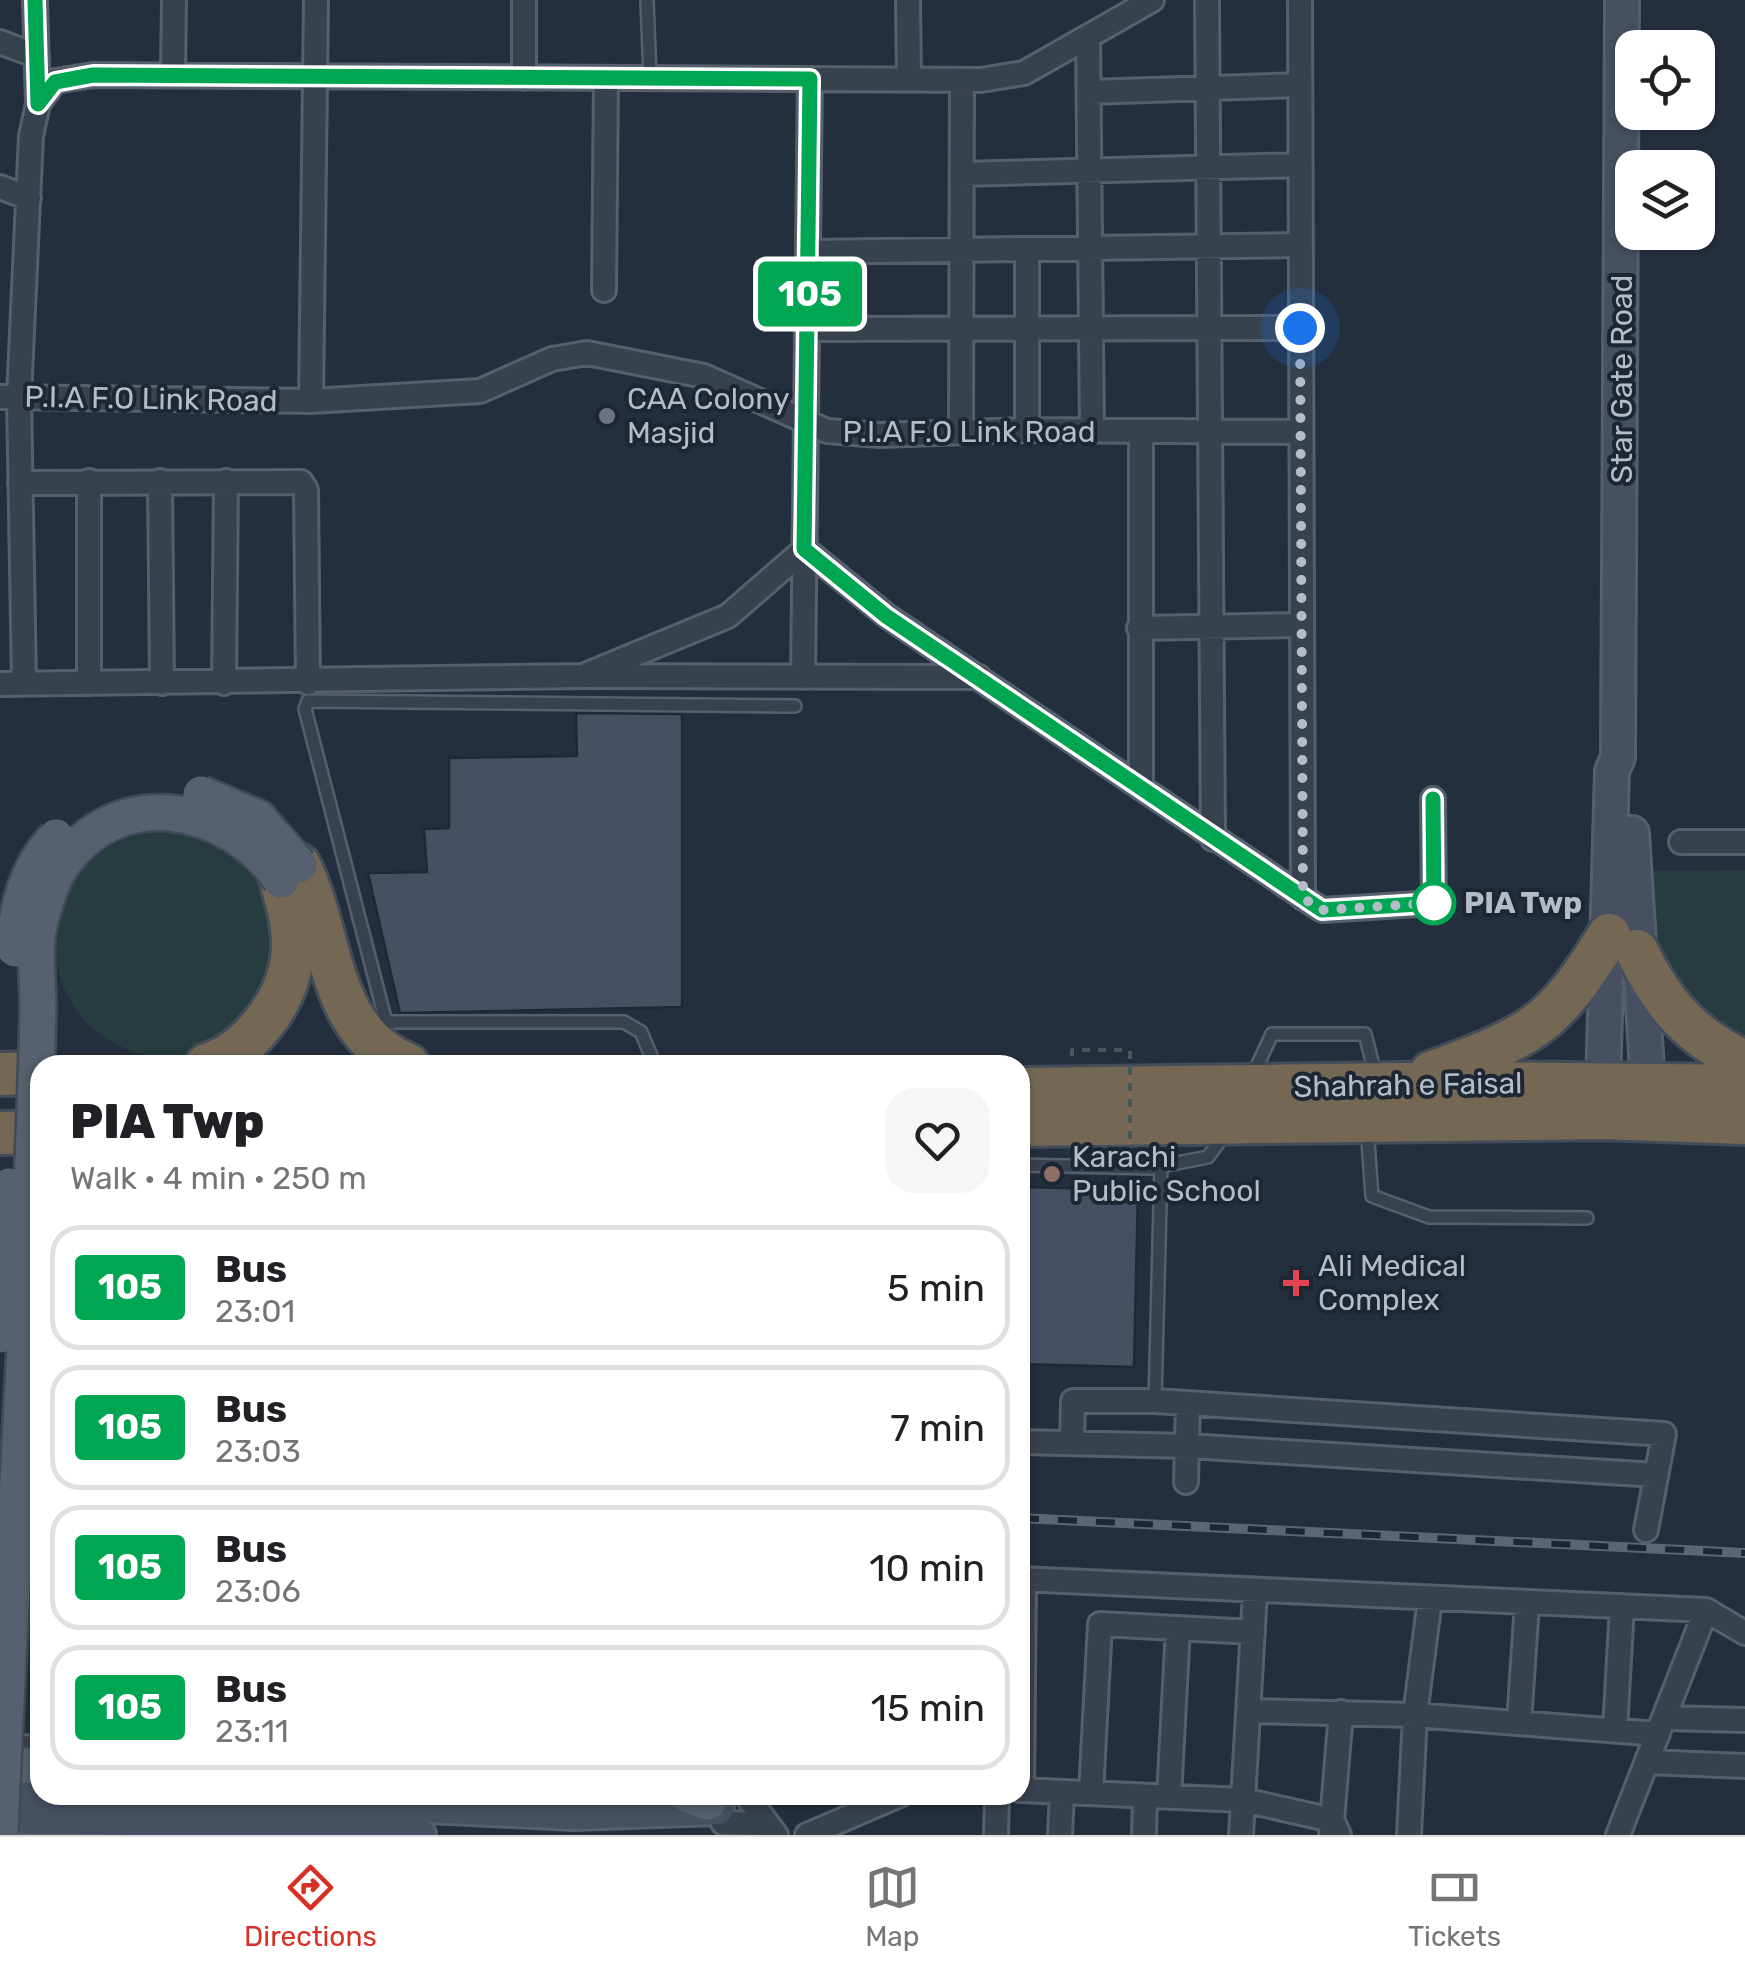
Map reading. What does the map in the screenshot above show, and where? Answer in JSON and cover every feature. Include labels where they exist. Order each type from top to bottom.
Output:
[{"type":"highway","points":[[230,1055],[269,1015],[286,984],[292,958],[290,873]]},
{"type":"highway","points":[[290,873],[311,889],[338,992],[370,1041],[386,1055]]},
{"type":"highway","points":[[1381,1096],[1517,1040],[1545,1021],[1623,943],[1668,1008],[1702,1038],[1745,1062]]},
{"type":"highway","name":"Shahrah e Faisal","points":[[1030,1086],[1072,1070],[1240,1105]]},
{"type":"highway","points":[[0,1074],[30,1073]]},
{"type":"highway","name":"Shahrah e Faisal","points":[[1030,1123],[1381,1096],[1602,1101],[1648,1085],[1745,1086]]},
{"type":"highway","points":[[0,1096],[30,1096]]},
{"type":"highway","points":[[1602,1101],[1745,1123]]},
{"type":"main road","points":[[0,1830],[22,1350],[21,1149],[40,922],[57,872],[71,852],[92,833],[122,819],[159,812],[192,814],[239,837],[290,873]]},
{"type":"main road","points":[[1,1765],[30,1766]]},
{"type":"street","points":[[35,0],[38,104],[31,136],[10,397],[20,483],[12,607],[12,684],[583,676],[979,676]]},
{"type":"street","points":[[174,0],[174,76]]},
{"type":"street","points":[[311,401],[316,0]]},
{"type":"street","points":[[524,0],[524,78]]},
{"type":"street","points":[[908,0],[909,80]]},
{"type":"street","points":[[38,104],[55,82],[93,75],[962,80],[1024,72],[1152,0]]},
{"type":"street","points":[[1207,0],[1213,839]]},
{"type":"street","points":[[1300,0],[1303,898]]},
{"type":"street","name":"Star Gate Road","points":[[1622,0],[1618,757],[1612,770],[1623,943],[1648,1085]]},
{"type":"street","points":[[1088,39],[1092,432]]},
{"type":"street","points":[[0,42],[37,56]]},
{"type":"street","points":[[604,290],[606,78]]},
{"type":"street","points":[[803,677],[810,79]]},
{"type":"street","points":[[961,432],[962,80]]},
{"type":"street","points":[[1089,92],[1300,86]]},
{"type":"street","points":[[962,174],[1300,165]]},
{"type":"street","points":[[0,188],[29,198]]},
{"type":"street","points":[[810,252],[1300,246]]},
{"type":"street","points":[[1027,249],[1027,430]]},
{"type":"street","points":[[810,329],[1300,328]]},
{"type":"street","name":"P.I.A F.O Link Road","points":[[10,397],[311,401],[480,391],[552,358],[587,353],[704,376],[827,431],[880,435],[1027,430],[1300,432]]},
{"type":"street","points":[[1140,788],[1141,433]]},
{"type":"street","points":[[89,481],[89,683]]},
{"type":"street","points":[[160,481],[162,683]]},
{"type":"street","points":[[224,683],[226,481]]},
{"type":"street","points":[[20,483],[294,481],[306,490],[308,682]]},
{"type":"street","points":[[583,676],[728,616],[804,549]]},
{"type":"street","points":[[804,549],[886,616],[1322,910],[1434,903],[1433,799]]},
{"type":"street","points":[[1139,628],[1301,625]]},
{"type":"street","points":[[1681,842],[1745,842]]},
{"type":"street","name":"Star Gate Road","points":[[1602,1101],[1623,943]]},
{"type":"street","points":[[1072,1442],[1073,1401],[1155,1402],[1664,1434],[1646,1530]]},
{"type":"street","points":[[1186,1482],[1188,1404]]},
{"type":"street","points":[[1455,1462],[1458,1419]]},
{"type":"street","points":[[1030,1442],[1189,1446],[1656,1475]]},
{"type":"street","points":[[1030,1579],[1706,1610],[1745,1633]]},
{"type":"street","points":[[1242,1835],[1256,1592]]},
{"type":"street","points":[[1410,1835],[1415,1716],[1430,1599]]},
{"type":"street","points":[[1518,1723],[1528,1603]]},
{"type":"street","points":[[1615,1730],[1622,1606]]},
{"type":"street","points":[[1618,1835],[1706,1610]]},
{"type":"street","points":[[1091,1793],[1100,1624],[1253,1632]]},
{"type":"street","points":[[1144,1835],[1157,1796],[1178,1628]]},
{"type":"street","points":[[1248,1711],[1341,1712],[1615,1730],[1745,1720]]},
{"type":"street","points":[[1030,1790],[1244,1800],[1334,1830],[1341,1712]]},
{"type":"street","points":[[1,1765],[30,1752]]},
{"type":"street","points":[[1647,1762],[1745,1766]]},
{"type":"street","points":[[1,1765],[30,1781]]},
{"type":"street","points":[[1060,1835],[1062,1792]]},
{"type":"street","points":[[336,1805],[586,1824],[716,1810],[771,1830]]},
{"type":"street","points":[[807,1835],[877,1805]]},
{"type":"street","points":[[996,1835],[997,1805]]},
{"type":"street","points":[[716,1810],[771,1830]]},
{"type":"street","points":[[0,1817],[156,1819],[419,1835]]},
{"type":"lane","points":[[647,0],[650,78]]},
{"type":"lane","points":[[651,1055],[641,1032],[624,1022],[386,1022],[310,728],[308,702],[796,706]]},
{"type":"lane","points":[[1381,1096],[1372,1196],[1428,1217],[1586,1218]]},
{"type":"lane","points":[[1030,1166],[1161,1166],[1208,1157],[1240,1105]]},
{"type":"lane","points":[[1155,1402],[1161,1166]]},
{"type":"path","points":[[1072,1070],[1130,1050],[1130,1155]]},
{"type":"green space","points":[[146,833],[190,833],[231,850],[262,881],[279,922],[279,966],[262,1007],[231,1038],[190,1055],[146,1055],[105,1038],[74,1007],[57,966],[57,922],[74,881],[105,850]]},
{"type":"green space","points":[[1745,870],[1745,1049],[1708,1031],[1656,961],[1640,871]]},
{"type":"building","points":[[576,713],[682,714],[682,1007],[400,1013],[368,873],[427,872],[424,829],[449,828],[449,758],[577,756]]},
{"type":"building","name":"Karachi Public School","points":[[1030,1187],[1138,1190],[1134,1367],[1030,1364]]},
{"type":"railway","points":[[0,1477],[30,1478]]},
{"type":"railway","points":[[1030,1518],[1745,1553]]},
{"type":"bus line","name":"105","points":[[35,0],[38,104],[55,82],[93,75],[810,79],[810,329],[804,549],[886,616],[1322,910],[1434,903],[1433,799]]},
{"type":"place","name":"CAA Colony Masjid","points":[[607,416]]},
{"type":"place","name":"PIA Twp","points":[[1434,903]]},
{"type":"place","name":"Karachi Public School","points":[[1052,1174]]},
{"type":"place","name":"Ali Medical Complex","points":[[1296,1283]]},
{"type":"route","points":[[1300,328],[1303,898],[1322,910],[1434,903]]}]
